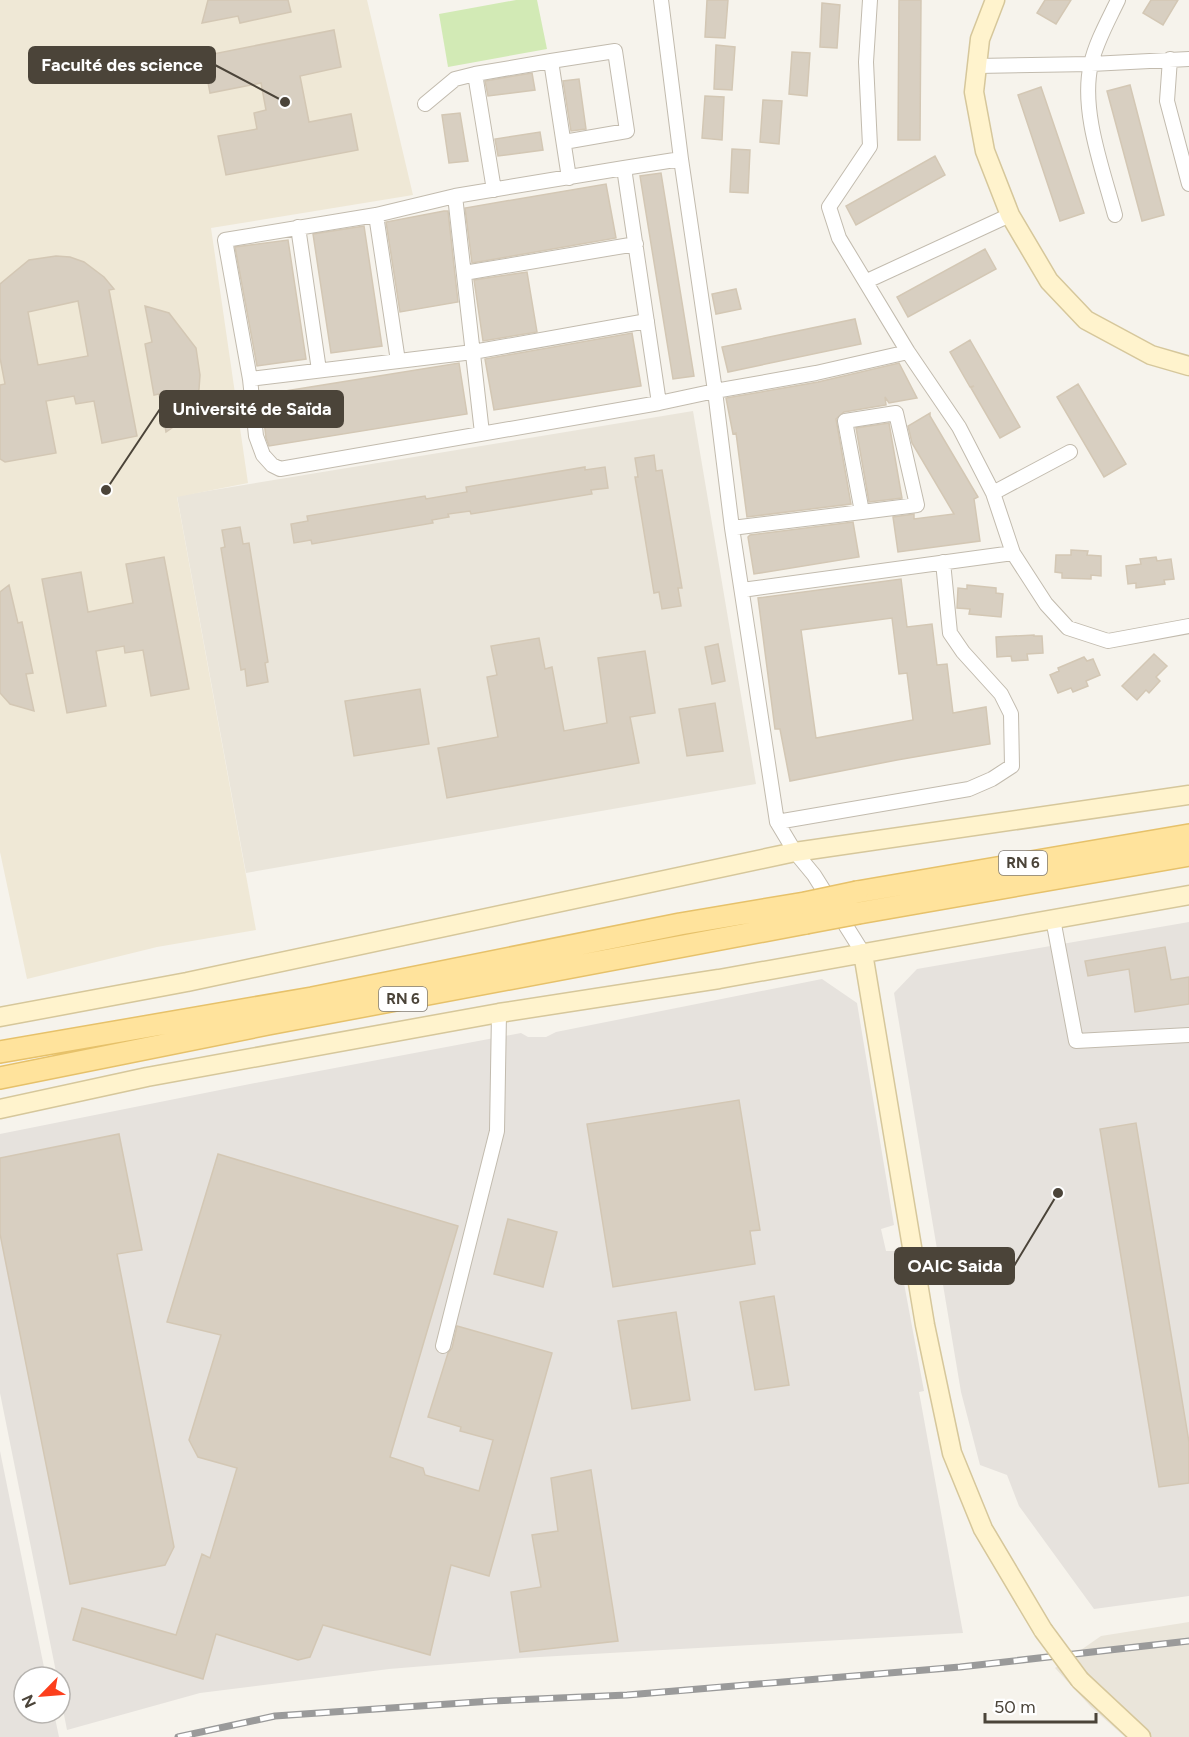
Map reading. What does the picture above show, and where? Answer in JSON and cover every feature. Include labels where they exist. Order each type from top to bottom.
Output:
[{"type":"main road","name":"RN 6","points":[[0,1078],[805,913],[857,892],[1189,835]]},
{"type":"main road","name":"RN 6","points":[[0,1052],[312,998],[680,924],[805,913],[859,914],[1189,855]]},
{"type":"street","points":[[661,0],[732,528],[777,822],[795,852],[814,875],[863,954],[925,1325],[952,1453],[983,1528],[1043,1630],[1080,1680],[1141,1737]]},
{"type":"street","points":[[870,0],[866,62],[870,146],[829,207],[839,238],[908,352],[960,427],[993,493],[1013,553],[1046,604],[1068,628],[1107,640],[1189,626]]},
{"type":"street","points":[[995,0],[980,39],[974,92],[985,151],[1010,214],[1049,281],[1086,320],[1151,355],[1189,366]]},
{"type":"street","points":[[1115,215],[1088,107],[1088,93],[1095,50],[1118,0]]},
{"type":"street","points":[[425,104],[455,79],[615,51],[627,131],[564,142]]},
{"type":"street","points":[[1170,59],[1167,101],[1189,184]]},
{"type":"street","points":[[977,66],[1189,59]]},
{"type":"street","points":[[551,61],[569,178]]},
{"type":"street","points":[[475,74],[494,190]]},
{"type":"street","points":[[681,159],[454,196],[376,215],[225,240],[250,379],[256,435],[263,455],[272,465],[280,469],[659,403],[816,373],[908,352]]},
{"type":"street","points":[[624,168],[659,403]]},
{"type":"street","points":[[454,196],[482,433]]},
{"type":"street","points":[[867,281],[1010,214]]},
{"type":"street","points":[[376,215],[398,361]]},
{"type":"street","points":[[298,227],[319,370]]},
{"type":"street","points":[[464,273],[636,244]]},
{"type":"street","points":[[250,379],[473,352],[647,321]]},
{"type":"street","points":[[732,528],[862,512],[917,505],[896,413],[845,421],[862,512]]},
{"type":"street","points":[[993,493],[1070,452]]},
{"type":"street","points":[[742,590],[1013,553]]},
{"type":"street","points":[[777,822],[969,789],[992,779],[1012,766],[1011,714],[1001,694],[963,652],[950,633],[943,562]]},
{"type":"street","points":[[0,1017],[188,982],[795,852],[1189,795]]},
{"type":"street","points":[[0,1109],[147,1077],[499,1013],[719,980],[1189,895]]},
{"type":"street","points":[[1053,920],[1076,1041],[1189,1035]]},
{"type":"street","points":[[443,1346],[497,1131],[499,1013]]},
{"type":"shaded area","points":[[0,0],[367,0],[413,195],[211,228],[248,483],[177,497],[256,930],[157,947],[27,979],[0,852]]},
{"type":"shaded area","points":[[693,411],[756,784],[246,873],[177,496]]},
{"type":"shaded area","points":[[1189,922],[1189,1596],[1094,1609],[1019,1506],[1007,1475],[980,1465],[961,1392],[894,993],[917,969]]},
{"type":"shaded area","points":[[822,979],[857,1003],[894,1225],[881,1229],[886,1251],[898,1251],[924,1391],[919,1392],[963,1633],[522,1658],[389,1669],[200,1693],[67,1730],[66,1725],[72,1725],[72,1665],[55,1665],[0,1393],[0,1134],[521,1033],[528,1037],[546,1037],[556,1032]]},
{"type":"shaded area","points":[[0,1451],[44,1665],[12,1665],[12,1725],[56,1725],[59,1737],[0,1737]]},
{"type":"shaded area","points":[[1189,1622],[1189,1737],[1125,1737],[1091,1707],[1055,1668],[1101,1636]]},
{"type":"green space","points":[[516,0],[537,0],[547,49],[448,67],[439,14]]},
{"type":"building","points":[[208,0],[288,0],[291,12],[240,23],[238,16],[202,23]]},
{"type":"building","points":[[707,0],[728,0],[725,38],[705,37]]},
{"type":"building","points":[[899,0],[921,0],[920,140],[898,140]]},
{"type":"building","points":[[1045,0],[1071,0],[1056,24],[1037,13]]},
{"type":"building","points":[[1151,0],[1178,0],[1163,25],[1143,13]]},
{"type":"building","points":[[822,3],[840,5],[837,48],[820,47]]},
{"type":"building","points":[[334,30],[341,67],[300,76],[309,122],[351,114],[358,150],[226,175],[218,136],[257,129],[254,113],[266,110],[261,83],[210,93],[203,56]]},
{"type":"building","points":[[716,45],[735,47],[732,90],[714,89]]},
{"type":"building","points":[[792,52],[810,53],[807,96],[789,94]]},
{"type":"building","points":[[532,73],[535,90],[488,96],[485,81]]},
{"type":"building","points":[[579,79],[586,129],[571,131],[563,81]]},
{"type":"building","points":[[1130,85],[1164,215],[1142,221],[1107,91]]},
{"type":"building","points":[[1041,87],[1084,213],[1060,221],[1018,95]]},
{"type":"building","points":[[705,96],[724,97],[722,140],[702,138]]},
{"type":"building","points":[[763,100],[782,101],[779,144],[760,142]]},
{"type":"building","points":[[460,113],[468,161],[449,163],[442,115]]},
{"type":"building","points":[[540,132],[543,150],[498,156],[495,139]]},
{"type":"building","points":[[732,149],[750,150],[748,193],[730,192]]},
{"type":"building","points":[[935,156],[945,175],[856,225],[846,206]]},
{"type":"building","points":[[661,173],[694,376],[673,379],[640,176]]},
{"type":"building","points":[[606,184],[616,238],[472,263],[465,208]]},
{"type":"building","points":[[448,211],[458,302],[400,312],[386,222]]},
{"type":"building","points":[[364,226],[382,346],[331,353],[313,234]]},
{"type":"building","points":[[288,240],[306,359],[257,366],[235,247]]},
{"type":"building","points":[[985,249],[996,269],[908,317],[897,297]]},
{"type":"building","points":[[56,256],[70,257],[84,262],[104,277],[114,289],[109,290],[137,436],[102,443],[94,401],[76,404],[74,396],[46,401],[56,453],[5,462],[0,459],[0,385],[5,384],[0,358],[0,284],[29,260]],"holes":[[[78,301],[88,356],[38,365],[28,312]]]},
{"type":"building","points":[[527,272],[537,332],[483,341],[474,280]]},
{"type":"building","points":[[736,289],[741,309],[716,314],[712,294]]},
{"type":"building","points":[[145,306],[169,313],[196,348],[200,375],[199,389],[194,403],[179,423],[166,432],[159,394],[154,395],[145,344],[152,342]]},
{"type":"building","points":[[855,319],[861,344],[728,372],[722,347]]},
{"type":"building","points":[[632,333],[641,386],[494,410],[485,359]]},
{"type":"building","points":[[970,340],[1020,427],[1000,438],[971,388],[974,386],[970,387],[950,352]]},
{"type":"building","points":[[459,363],[467,414],[269,446],[261,395]]},
{"type":"building","points":[[899,363],[917,398],[889,403],[885,397],[886,405],[844,412],[836,419],[851,504],[747,517],[736,433],[733,434],[726,398],[818,382]]},
{"type":"building","points":[[1078,384],[1126,464],[1104,477],[1057,397]]},
{"type":"building","points":[[930,413],[978,497],[974,499],[980,541],[898,552],[893,517],[914,514],[914,519],[954,514],[912,443],[908,426]]},
{"type":"building","points":[[889,423],[902,498],[869,502],[856,428]]},
{"type":"building","points":[[654,455],[656,471],[662,470],[682,588],[678,588],[681,606],[662,609],[659,592],[654,593],[635,477],[638,477],[635,458]]},
{"type":"building","points":[[585,467],[585,470],[605,467],[608,488],[591,490],[592,494],[471,514],[470,511],[448,514],[449,517],[432,520],[433,523],[312,544],[311,540],[294,543],[291,524],[308,521],[307,516],[425,496],[426,499],[467,492],[466,487]]},
{"type":"building","points":[[853,522],[859,557],[754,574],[748,537],[750,535]]},
{"type":"building","points":[[240,527],[243,544],[249,543],[268,662],[265,663],[268,682],[247,686],[245,669],[241,670],[221,548],[225,547],[222,530]]},
{"type":"building","points":[[1071,550],[1088,551],[1087,555],[1101,556],[1101,576],[1091,575],[1091,579],[1062,578],[1062,573],[1055,572],[1056,555],[1071,555]]},
{"type":"building","points":[[164,557],[189,689],[151,696],[143,650],[125,653],[124,646],[96,651],[106,706],[67,713],[42,579],[81,572],[88,612],[133,603],[126,564]]},
{"type":"building","points":[[1156,557],[1157,561],[1171,559],[1174,579],[1164,580],[1165,584],[1136,588],[1136,583],[1128,584],[1126,566],[1141,564],[1140,559]]},
{"type":"building","points":[[901,579],[907,627],[932,624],[937,665],[947,664],[953,713],[986,707],[990,744],[790,781],[780,729],[775,729],[758,598]],"holes":[[[892,618],[899,674],[907,673],[913,720],[816,738],[801,630]]]},
{"type":"building","points":[[9,585],[18,623],[22,622],[33,673],[26,674],[34,711],[10,704],[0,693],[0,592]]},
{"type":"building","points":[[967,585],[996,588],[996,593],[1003,594],[1001,617],[969,614],[970,609],[957,608],[958,588],[967,589]]},
{"type":"building","points":[[1042,636],[1043,653],[1027,654],[1028,660],[1012,661],[1011,656],[997,657],[996,637]]},
{"type":"building","points":[[539,638],[545,669],[552,667],[564,731],[607,723],[598,658],[645,651],[655,713],[630,717],[639,763],[447,798],[438,748],[498,737],[487,677],[497,675],[491,646]]},
{"type":"building","points":[[718,644],[725,681],[712,684],[705,647]]},
{"type":"building","points":[[1154,654],[1167,666],[1156,677],[1160,681],[1149,693],[1146,690],[1137,700],[1122,686]]},
{"type":"building","points":[[1084,657],[1087,661],[1093,659],[1100,675],[1086,681],[1088,686],[1073,692],[1071,688],[1058,693],[1050,675],[1059,671],[1058,668]]},
{"type":"building","points":[[420,689],[429,744],[354,756],[345,701]]},
{"type":"building","points":[[715,703],[723,751],[687,756],[679,709]]},
{"type":"building","points":[[1165,947],[1171,980],[1189,977],[1189,1004],[1135,1012],[1129,969],[1088,976],[1085,961]]},
{"type":"building","points":[[739,1100],[760,1230],[750,1231],[755,1264],[613,1287],[587,1124]]},
{"type":"building","points":[[1136,1123],[1189,1442],[1189,1483],[1159,1487],[1100,1129]]},
{"type":"building","points":[[119,1134],[142,1250],[117,1254],[174,1547],[165,1565],[70,1584],[0,1234],[0,1158]]},
{"type":"building","points":[[218,1154],[458,1226],[390,1457],[423,1468],[425,1475],[479,1491],[493,1440],[460,1431],[461,1427],[428,1417],[448,1353],[452,1348],[457,1326],[552,1353],[489,1576],[451,1565],[430,1655],[323,1625],[310,1657],[298,1660],[216,1634],[203,1679],[73,1640],[82,1608],[176,1635],[202,1554],[210,1558],[237,1468],[198,1457],[189,1440],[221,1335],[167,1322]]},
{"type":"building","points":[[508,1219],[557,1232],[543,1287],[494,1274]]},
{"type":"building","points":[[774,1296],[789,1385],[755,1390],[740,1302]]},
{"type":"building","points":[[676,1312],[690,1400],[632,1409],[618,1321]]},
{"type":"building","points":[[591,1470],[618,1641],[520,1652],[511,1592],[541,1587],[532,1535],[558,1531],[551,1478]]},
{"type":"railway","points":[[178,1737],[275,1716],[492,1701],[627,1695],[960,1667],[1189,1641]]},
{"type":"place","name":"Faculté des science","points":[[285,102]]},
{"type":"place","name":"Université de Saïda","points":[[106,490]]},
{"type":"place","name":"OAIC Saida","points":[[1058,1193]]}]
